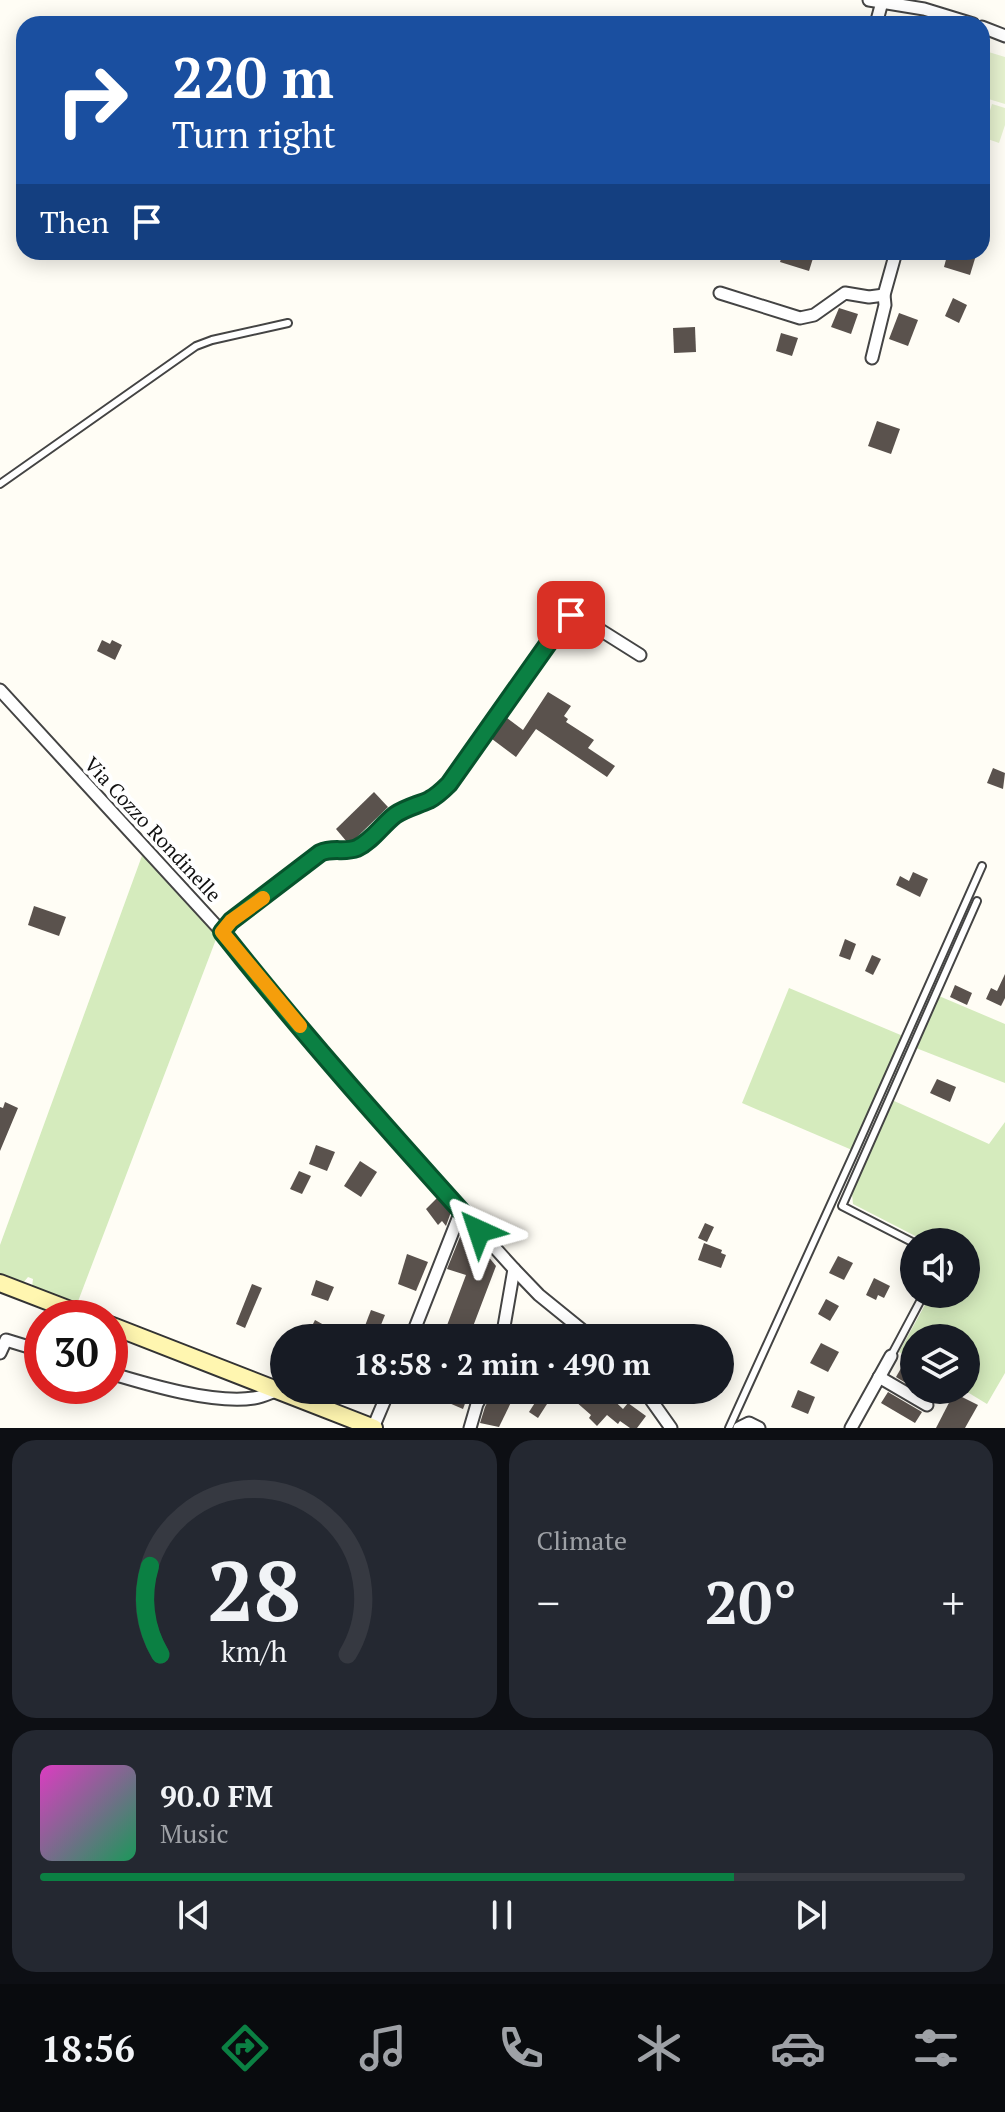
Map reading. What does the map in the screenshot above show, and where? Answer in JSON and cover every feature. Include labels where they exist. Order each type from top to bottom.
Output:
[{"type":"main road","points":[[0,1283],[44,1300]]},
{"type":"main road","points":[[128,1332],[270,1387]]},
{"type":"main road","points":[[313,1404],[374,1428]]},
{"type":"street","points":[[869,0],[899,2],[946,16]]},
{"type":"street","points":[[872,358],[894,260]]},
{"type":"street","points":[[720,293],[800,318],[814,315],[845,293],[869,297],[884,295]]},
{"type":"street","points":[[222,932],[231,921],[320,853],[334,848],[348,850],[364,844],[397,814],[440,793],[567,617],[578,616],[640,655]]},
{"type":"street","name":"Via Cozzo Rondinelle","points":[[0,690],[222,932],[373,1113],[461,1211],[539,1295],[575,1324]]},
{"type":"street","points":[[417,1324],[461,1211]]},
{"type":"street","points":[[504,1324],[514,1269]]},
{"type":"street","points":[[0,1353],[3,1339],[24,1345]]},
{"type":"street","points":[[851,1428],[891,1356]]},
{"type":"street","points":[[879,1377],[927,1405]]},
{"type":"street","points":[[128,1378],[161,1388],[230,1400],[258,1398],[270,1393]]},
{"type":"street","points":[[374,1428],[383,1404]]},
{"type":"street","points":[[470,1428],[477,1404]]},
{"type":"street","points":[[654,1404],[671,1428]]},
{"type":"street","points":[[739,1428],[749,1423],[759,1428]]},
{"type":"lane","points":[[0,484],[196,346],[288,323]]},
{"type":"lane","points":[[729,1428],[982,866]]},
{"type":"lane","points":[[900,1236],[842,1206],[977,901]]},
{"type":"lane","points":[[891,1356],[917,1308]]},
{"type":"green space","points":[[990,52],[1005,57],[1005,104],[990,99]]},
{"type":"green space","points":[[992,104],[1005,108],[1005,125],[999,143],[990,140]]},
{"type":"green space","points":[[143,853],[218,934],[79,1300],[66,1300],[32,1287],[33,1279],[28,1277],[23,1283],[0,1274],[0,1245]]},
{"type":"green space","points":[[789,988],[903,1036],[852,1150],[742,1103]]},
{"type":"green space","points":[[939,996],[1005,1024],[1005,1083],[916,1048]]},
{"type":"green space","points":[[892,1100],[989,1144],[1005,1122],[1005,1373],[987,1404],[980,1400],[980,1324],[914,1324],[923,1308],[980,1308],[980,1228],[900,1228],[853,1204],[852,1194]]},
{"type":"building","points":[[781,260],[812,260],[809,271]]},
{"type":"building","points":[[946,260],[975,260],[970,275],[944,267]]},
{"type":"building","points":[[953,298],[967,305],[959,323],[945,316]]},
{"type":"building","points":[[839,308],[858,314],[851,334],[831,327]]},
{"type":"building","points":[[899,313],[918,320],[908,346],[889,339]]},
{"type":"building","points":[[695,327],[696,352],[674,353],[673,328]]},
{"type":"building","points":[[781,333],[798,338],[792,356],[776,351]]},
{"type":"building","points":[[877,421],[900,429],[891,454],[868,446]]},
{"type":"building","points":[[102,640],[110,644],[112,640],[122,645],[115,660],[97,651]]},
{"type":"building","points":[[548,692],[571,706],[564,716],[568,719],[566,722],[594,740],[588,748],[615,766],[607,777],[536,729],[516,757],[492,739],[507,718],[523,730]]},
{"type":"building","points":[[993,768],[1005,773],[1003,789],[987,783]]},
{"type":"building","points":[[374,792],[388,807],[355,839],[347,842],[336,829]]},
{"type":"building","points":[[913,872],[928,879],[920,897],[896,885],[900,876],[909,881]]},
{"type":"building","points":[[34,906],[66,917],[59,936],[28,925]]},
{"type":"building","points":[[845,939],[856,944],[850,960],[839,956]]},
{"type":"building","points":[[872,955],[881,959],[873,975],[865,971]]},
{"type":"building","points":[[1005,974],[1005,998],[1001,1006],[986,999],[991,988],[997,991]]},
{"type":"building","points":[[955,985],[972,993],[967,1005],[950,997]]},
{"type":"building","points":[[937,1079],[956,1087],[950,1102],[930,1093]]},
{"type":"building","points":[[5,1102],[18,1108],[0,1151],[0,1107],[3,1108]]},
{"type":"building","points":[[316,1145],[335,1152],[327,1171],[309,1164]]},
{"type":"building","points":[[360,1161],[377,1172],[361,1197],[344,1186]]},
{"type":"building","points":[[299,1171],[311,1176],[302,1194],[290,1189]]},
{"type":"building","points":[[438,1197],[451,1212],[446,1226],[442,1221],[438,1225],[426,1209]]},
{"type":"building","points":[[705,1223],[714,1227],[707,1242],[698,1238]]},
{"type":"building","points":[[464,1227],[496,1266],[474,1324],[448,1324],[466,1275],[447,1269]]},
{"type":"building","points":[[704,1243],[722,1250],[721,1253],[726,1255],[721,1268],[698,1260]]},
{"type":"building","points":[[407,1254],[428,1262],[416,1291],[398,1284]]},
{"type":"building","points":[[838,1256],[853,1263],[844,1280],[829,1273]]},
{"type":"building","points":[[874,1278],[890,1286],[884,1298],[878,1295],[876,1300],[866,1295]]},
{"type":"building","points":[[316,1280],[334,1287],[328,1301],[311,1295]]},
{"type":"building","points":[[252,1284],[262,1288],[245,1328],[236,1324]]},
{"type":"building","points":[[826,1299],[839,1306],[830,1321],[818,1314]]},
{"type":"building","points":[[371,1310],[385,1315],[381,1324],[366,1324]]},
{"type":"building","points":[[821,1343],[839,1352],[828,1372],[810,1363]]},
{"type":"building","points":[[798,1390],[815,1397],[808,1414],[791,1407]]},
{"type":"building","points":[[888,1392],[900,1399],[900,1404],[908,1404],[922,1412],[915,1423],[881,1403]]},
{"type":"building","points":[[486,1404],[510,1404],[499,1427],[480,1423]]},
{"type":"building","points":[[534,1404],[547,1404],[538,1418],[529,1412]]},
{"type":"building","points":[[578,1404],[618,1404],[623,1409],[629,1404],[646,1416],[637,1428],[630,1428],[620,1421],[618,1424],[607,1415],[597,1426],[589,1418],[591,1415]]},
{"type":"building","points":[[948,1404],[978,1405],[965,1428],[936,1428]]},
{"type":"slow traffic","points":[[263,898],[231,921],[222,932],[300,1026]]},
{"type":"route","points":[[479,1231],[373,1113],[222,932],[231,921],[320,853],[334,848],[348,850],[364,844],[397,814],[440,793],[571,615]]}]
